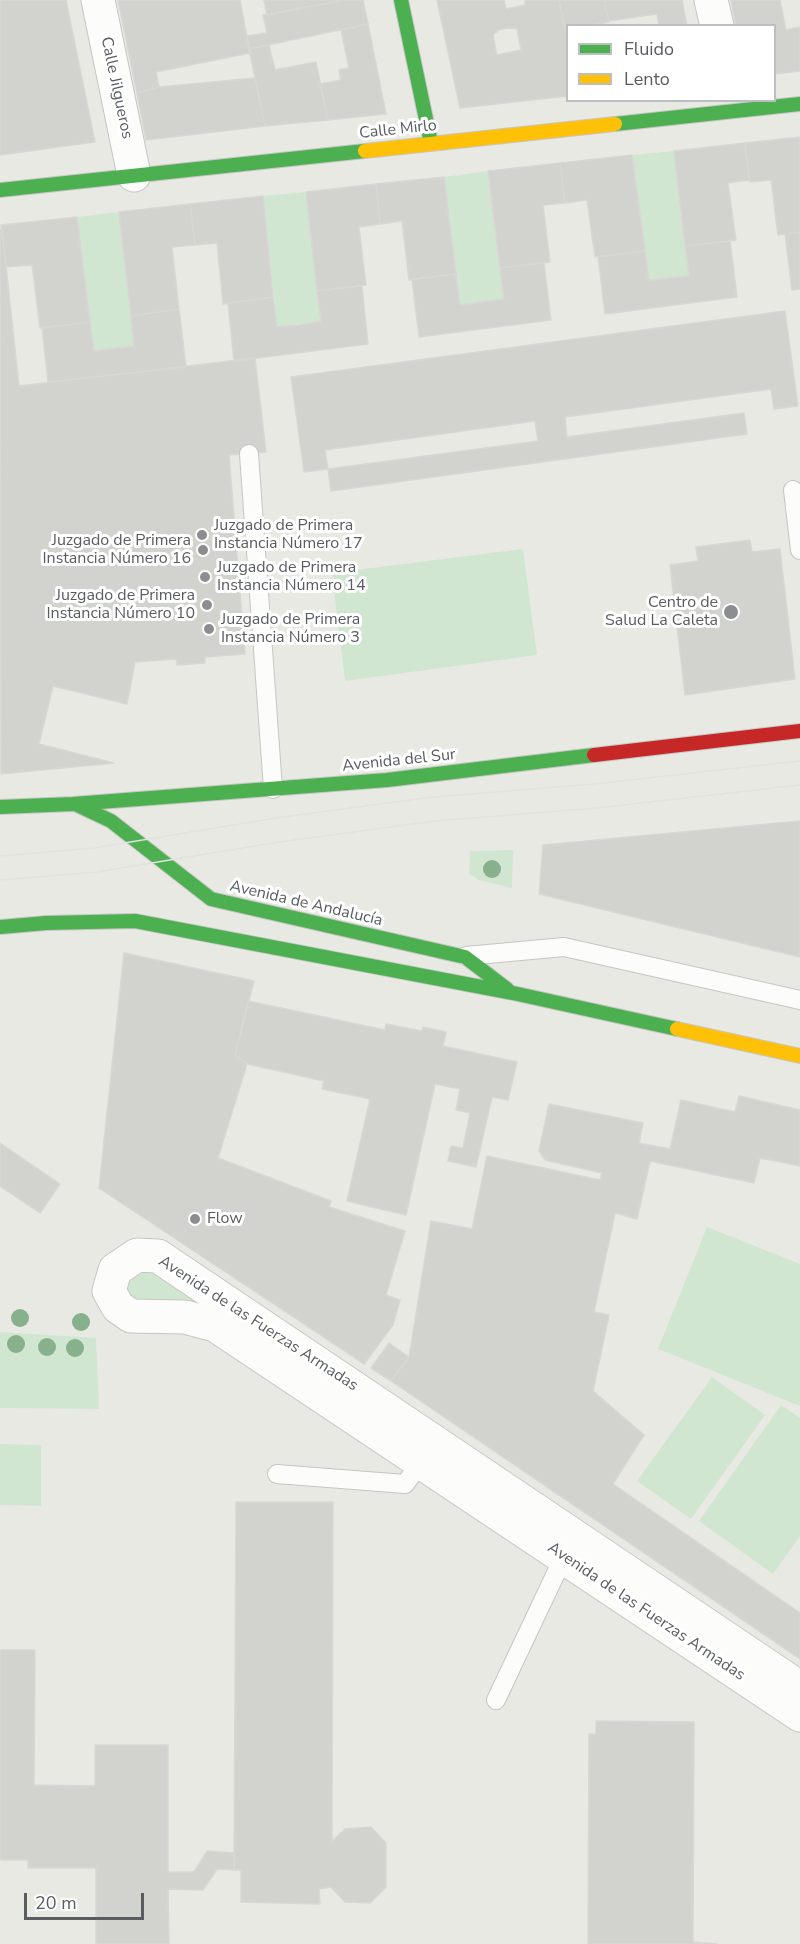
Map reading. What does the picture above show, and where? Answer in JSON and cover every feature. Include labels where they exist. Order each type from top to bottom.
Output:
[{"type":"main road","points":[[401,0],[431,143]]},
{"type":"main road","name":"Calle Mirlo","points":[[0,190],[431,143],[733,106],[800,104]]},
{"type":"main road","name":"Avenida del Sur","points":[[0,807],[74,804],[387,780],[800,731]]},
{"type":"main road","name":"Avenida de Andalucía","points":[[74,804],[111,821],[211,899],[465,957],[513,993]]},
{"type":"main road","name":"Avenida de Andalucía","points":[[0,927],[46,923],[135,921],[513,993],[800,1056]]},
{"type":"street","name":"Calle Jilgueros","points":[[98,0],[134,175]]},
{"type":"street","points":[[711,0],[717,24]]},
{"type":"street","name":"Avenida de las Fuerzas Armadas","points":[[800,1688],[158,1256],[137,1255],[115,1270],[109,1291],[118,1307],[131,1316],[186,1317],[215,1325],[800,1714]]},
{"type":"lane","points":[[249,454],[273,789]]},
{"type":"lane","points":[[793,490],[800,550]]},
{"type":"lane","points":[[465,957],[564,947],[800,1000]]},
{"type":"lane","points":[[277,1474],[405,1484],[421,1462]]},
{"type":"lane","points":[[496,1700],[557,1571],[566,1559]]},
{"type":"green space","points":[[674,151],[689,276],[649,280],[632,155]]},
{"type":"green space","points":[[488,171],[504,299],[460,305],[444,177]]},
{"type":"green space","points":[[306,192],[321,321],[277,327],[263,196]]},
{"type":"green space","points":[[119,212],[134,346],[94,351],[77,217]]},
{"type":"green space","points":[[523,549],[537,655],[345,681],[332,573]]},
{"type":"green space","points":[[513,850],[512,888],[479,880],[469,874],[470,851]]},
{"type":"green space","points":[[707,1227],[800,1264],[800,1406],[658,1349]]},
{"type":"green space","points":[[143,1269],[161,1272],[197,1296],[192,1302],[125,1301],[122,1282]]},
{"type":"green space","points":[[0,1332],[96,1338],[99,1409],[0,1408]]},
{"type":"green space","points":[[712,1377],[765,1415],[691,1519],[637,1481]]},
{"type":"green space","points":[[781,1405],[800,1418],[800,1536],[773,1574],[699,1521]]},
{"type":"green space","points":[[0,1444],[41,1445],[41,1506],[0,1505]]},
{"type":"building","points":[[0,0],[66,0],[95,142],[0,155]]},
{"type":"building","points":[[118,0],[240,0],[250,53],[156,72],[159,87],[137,93]]},
{"type":"building","points":[[264,0],[345,0],[267,15]]},
{"type":"building","points":[[345,0],[363,0],[368,24],[249,49],[247,36],[267,33],[263,15]]},
{"type":"building","points":[[437,0],[504,0],[506,9],[525,5],[525,0],[559,0],[566,32],[566,96],[460,108]],"holes":[[[517,29],[521,50],[497,55],[493,35],[499,30]]]},
{"type":"building","points":[[559,0],[604,0],[609,22],[566,24],[565,29]]},
{"type":"building","points":[[604,0],[682,0],[687,24],[659,24],[657,14],[609,21]]},
{"type":"building","points":[[731,0],[780,0],[786,30],[800,27],[800,71],[776,74],[776,24],[736,24]]},
{"type":"building","points":[[368,24],[386,114],[328,120],[320,84],[341,80],[339,70],[349,68],[341,30]]},
{"type":"building","points":[[269,45],[275,70],[316,62],[328,120],[265,126],[249,49]]},
{"type":"building","points":[[255,78],[265,126],[146,140],[137,93],[159,87]]},
{"type":"building","points":[[800,137],[800,232],[778,235],[771,180],[750,182],[745,143]]},
{"type":"building","points":[[745,143],[749,180],[728,183],[736,240],[685,246],[674,151]]},
{"type":"building","points":[[632,155],[645,251],[595,257],[587,200],[565,203],[560,163]]},
{"type":"building","points":[[560,163],[565,203],[543,205],[550,262],[500,268],[488,171]]},
{"type":"building","points":[[444,177],[456,274],[409,280],[402,221],[380,224],[376,184]]},
{"type":"building","points":[[376,184],[380,224],[359,227],[366,285],[317,291],[306,192]]},
{"type":"building","points":[[263,196],[273,297],[223,304],[217,243],[195,245],[190,204]]},
{"type":"building","points":[[190,204],[195,245],[172,247],[179,309],[131,316],[119,212]]},
{"type":"building","points":[[77,217],[90,322],[40,328],[32,265],[6,267],[1,225]]},
{"type":"building","points":[[2,229],[19,386],[255,358],[266,452],[229,455],[245,654],[205,657],[205,663],[177,665],[176,659],[135,662],[127,704],[53,686],[39,744],[114,763],[1,774],[0,230]]},
{"type":"building","points":[[800,232],[800,289],[792,290],[785,234]]},
{"type":"building","points":[[730,241],[737,297],[605,314],[598,257],[645,251],[649,280],[689,276],[685,246]]},
{"type":"building","points":[[544,263],[551,320],[419,337],[412,279],[456,274],[460,305],[504,299],[500,268]]},
{"type":"building","points":[[362,286],[368,344],[234,361],[228,303],[273,297],[277,327],[299,325],[321,321],[317,291]]},
{"type":"building","points":[[179,309],[186,367],[48,382],[42,328],[90,322],[94,351],[134,346],[131,316]]},
{"type":"building","points":[[785,311],[798,406],[774,409],[771,389],[565,417],[567,437],[744,413],[747,434],[331,491],[328,469],[304,472],[291,377]],"holes":[[[535,421],[538,441],[328,469],[325,450]]]},
{"type":"building","name":"Centro de Salud La Caleta","points":[[750,540],[752,552],[780,549],[795,679],[685,695],[670,565],[698,561],[696,547]]},
{"type":"building","points":[[800,821],[800,957],[539,894],[543,845]]},
{"type":"building","points":[[124,953],[254,981],[235,1055],[247,1064],[218,1158],[331,1201],[329,1207],[405,1231],[386,1295],[400,1300],[393,1325],[364,1364],[99,1188]]},
{"type":"building","points":[[248,1001],[385,1030],[386,1024],[422,1031],[423,1027],[446,1032],[443,1046],[517,1062],[508,1100],[492,1097],[476,1167],[448,1161],[451,1146],[463,1148],[470,1113],[456,1110],[460,1089],[435,1084],[406,1215],[347,1201],[370,1099],[322,1089],[324,1081],[247,1064],[235,1055]]},
{"type":"building","points":[[739,1096],[800,1110],[800,1166],[760,1158],[754,1183],[650,1161],[637,1219],[615,1213],[594,1312],[609,1315],[593,1391],[644,1435],[613,1484],[800,1613],[800,1659],[391,1381],[409,1357],[431,1221],[472,1229],[487,1156],[600,1180],[602,1173],[545,1160],[539,1151],[549,1104],[643,1123],[639,1143],[670,1149],[681,1100],[735,1112]]},
{"type":"building","points":[[0,1143],[60,1184],[40,1213],[0,1186]]},
{"type":"building","points":[[389,1343],[409,1357],[391,1381],[371,1368]]},
{"type":"building","points":[[236,1502],[333,1502],[332,1841],[345,1829],[371,1827],[386,1843],[386,1887],[370,1903],[345,1902],[331,1887],[319,1889],[320,1904],[241,1902],[241,1870],[234,1870]]},
{"type":"building","points":[[0,1650],[35,1650],[34,1785],[95,1786],[95,1745],[168,1745],[168,1872],[194,1872],[207,1851],[235,1853],[234,1870],[217,1869],[203,1890],[168,1889],[169,1944],[96,1944],[96,1868],[28,1868],[28,1860],[0,1860]]},
{"type":"building","points":[[596,1721],[694,1722],[693,1942],[717,1944],[588,1944],[589,1734],[596,1734]]},
{"type":"tram line","points":[[0,856],[94,848],[276,818],[433,797],[594,784],[800,761]]},
{"type":"tram line","points":[[0,880],[97,872],[279,842],[435,821],[597,808],[800,785]]},
{"type":"traffic: fast","points":[[401,0],[431,143]]},
{"type":"traffic: fast","points":[[615,124],[800,104]]},
{"type":"traffic: fast","points":[[0,190],[365,151]]},
{"type":"traffic: fast","points":[[0,807],[73,804],[387,780],[594,755]]},
{"type":"traffic: fast","points":[[75,804],[111,821],[211,899],[465,957],[507,989]]},
{"type":"traffic: fast","points":[[0,927],[46,923],[135,921],[513,993],[677,1029]]},
{"type":"traffic: slow","points":[[365,151],[615,124]]},
{"type":"traffic: slow","points":[[677,1029],[800,1056]]},
{"type":"traffic: jam","points":[[594,755],[800,731]]},
{"type":"place","name":"Juzgado de Primera Instancia Número 17","points":[[202,535]]},
{"type":"place","name":"Juzgado de Primera Instancia Número 16","points":[[203,550]]},
{"type":"place","name":"Juzgado de Primera Instancia Número 14","points":[[205,577]]},
{"type":"place","name":"Juzgado de Primera Instancia Número 10","points":[[207,605]]},
{"type":"place","name":"Centro de Salud La Caleta","points":[[731,612]]},
{"type":"place","name":"Juzgado de Primera Instancia Número 3","points":[[209,629]]},
{"type":"place","name":"Flow","points":[[195,1219]]}]
